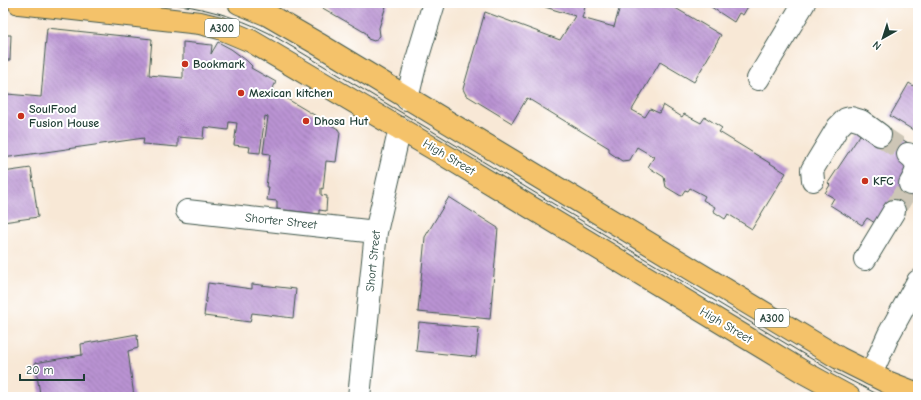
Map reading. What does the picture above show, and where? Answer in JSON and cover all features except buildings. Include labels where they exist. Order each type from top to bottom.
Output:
[{"type":"highway","name":"High Street","points":[[19,3],[80,6],[200,23],[235,33],[274,52],[805,373],[848,397]]},
{"type":"highway","name":"A300","points":[[239,3],[268,15],[793,331],[871,374],[918,394]]},
{"type":"highway","points":[[400,128],[408,98]]},
{"type":"highway","points":[[862,397],[871,374]]},
{"type":"street","points":[[408,98],[415,66],[434,3]]},
{"type":"street","points":[[758,79],[804,3]]},
{"type":"street","points":[[813,180],[812,170],[838,127],[846,119],[851,118],[861,121],[880,135]]},
{"type":"street","name":"Short Street","points":[[359,397],[376,232],[400,128]]},
{"type":"street","points":[[908,154],[916,161],[918,169],[910,184]]},
{"type":"street","name":"Shorter Street","points":[[187,211],[376,232]]},
{"type":"street","points":[[865,259],[894,212]]},
{"type":"street","points":[[871,374],[889,334],[918,281]]},
{"type":"tunnel","points":[[880,135],[908,154]]},
{"type":"tunnel","points":[[894,211],[910,184]]},
{"type":"tram line","points":[[165,3],[218,13],[269,33],[830,370],[883,397]]},
{"type":"place","name":"Bookmark","points":[[185,64]]},
{"type":"place","name":"Mexican kitchen","points":[[241,93]]},
{"type":"place","name":"SoulFood Fusion House","points":[[21,116]]},
{"type":"place","name":"Dhosa Hut","points":[[306,121]]},
{"type":"place","name":"KFC","points":[[865,181]]}]
